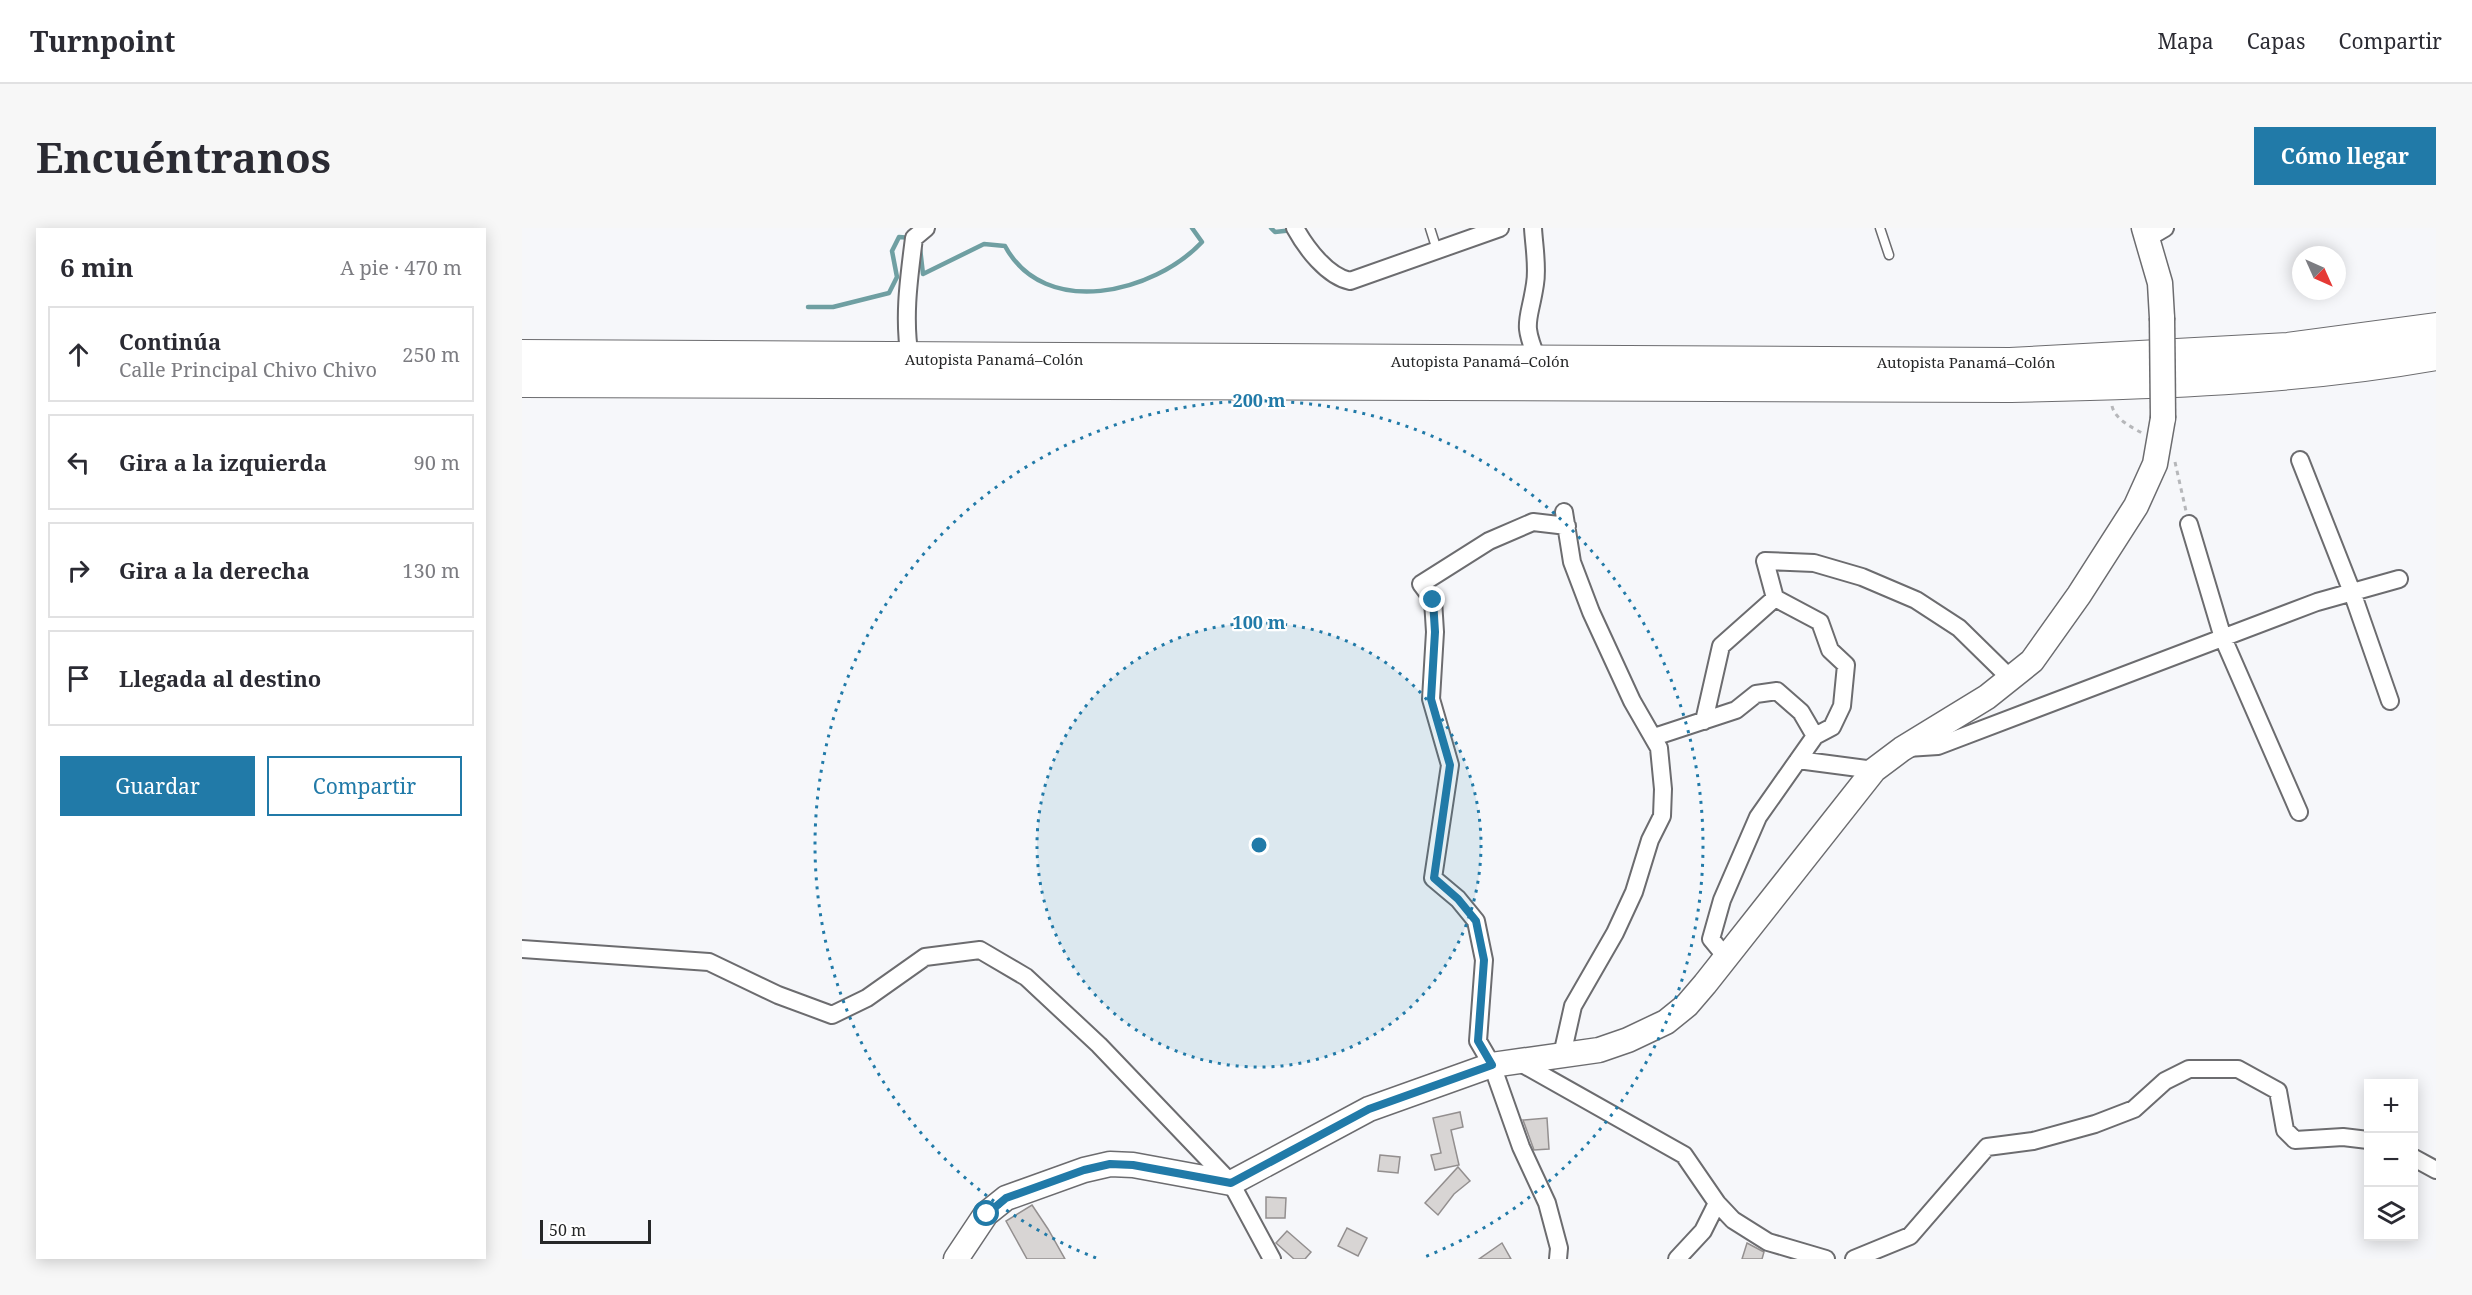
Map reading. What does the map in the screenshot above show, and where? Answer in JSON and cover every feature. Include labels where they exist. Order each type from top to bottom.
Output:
[{"type":"highway","name":"Autopista Panamá–Colón","points":[[522,356],[2010,364],[2288,349],[2436,329]]},
{"type":"highway","name":"Autopista Panamá–Colón","points":[[522,381],[2011,386],[2111,384],[2287,374],[2436,354]]},
{"type":"street","points":[[910,358],[905,329],[909,278],[914,238],[926,228]]},
{"type":"street","points":[[1295,228],[1304,244],[1338,279],[1350,281],[1500,228]]},
{"type":"street","points":[[1533,228],[1536,283],[1526,321],[1528,337],[1538,361]]},
{"type":"street","points":[[956,1259],[974,1230],[1006,1198],[1084,1170],[1110,1164],[1133,1165],[1231,1183],[1369,1109],[1492,1065],[1599,1050],[1666,1022],[1687,1005],[1874,770],[1902,749],[1988,697],[2032,661],[2079,595],[2136,506],[2155,464],[2161,429],[2162,318],[2160,283],[2152,231]]},
{"type":"street","points":[[2300,460],[2352,592],[2390,701]]},
{"type":"street","points":[[1558,1259],[1560,1248],[1547,1203],[1521,1147],[1492,1065],[1478,1041],[1484,960],[1476,921],[1458,899],[1434,878],[1450,765],[1431,699],[1435,632],[1433,600],[1421,584],[1488,541],[1533,522],[1565,519],[1572,562],[1591,612],[1632,701],[1659,748],[1663,789],[1662,816],[1615,933],[1573,1005],[1562,1055]]},
{"type":"street","points":[[2189,524],[2223,638],[2299,812]]},
{"type":"street","points":[[1725,957],[1711,939],[1722,900],[1758,817],[1815,736],[1832,728],[1842,706],[1846,665],[1830,650],[1820,622],[1775,598],[1765,561],[1814,563],[1862,577],[1916,600],[1959,628],[2010,678]]},
{"type":"street","points":[[1902,749],[1938,746],[2317,602],[2399,579]]},
{"type":"street","points":[[1704,721],[1722,646],[1775,598]]},
{"type":"street","points":[[1654,737],[1736,710],[1756,694],[1777,691],[1801,712],[1815,736]]},
{"type":"street","points":[[1798,760],[1874,770]]},
{"type":"street","points":[[522,949],[709,962],[778,995],[832,1014],[867,998],[925,957],[980,950],[1026,977],[1099,1045],[1231,1183],[1272,1259]]},
{"type":"street","points":[[1519,1062],[1684,1155],[1733,1220],[1768,1242],[1826,1259]]},
{"type":"street","points":[[1854,1259],[1910,1236],[1987,1146],[2033,1142],[2095,1124],[2134,1109],[2165,1081],[2188,1069],[2238,1069],[2278,1091],[2285,1130],[2295,1140],[2343,1137],[2364,1140]]},
{"type":"street","points":[[2418,1160],[2436,1170]]},
{"type":"street","points":[[1677,1259],[1703,1231],[1718,1203]]},
{"type":"lane","points":[[1430,228],[1437,250]]},
{"type":"lane","points":[[1880,228],[1889,255]]},
{"type":"path","points":[[2111,384],[2113,411],[2129,426],[2161,429],[2176,466],[2189,524]]},
{"type":"building","points":[[1460,1112],[1463,1127],[1451,1130],[1459,1165],[1435,1170],[1431,1155],[1441,1153],[1433,1118]]},
{"type":"building","points":[[1547,1118],[1549,1149],[1534,1150],[1523,1120]]},
{"type":"building","points":[[1380,1155],[1400,1157],[1398,1173],[1378,1171]]},
{"type":"building","points":[[1458,1167],[1470,1181],[1454,1194],[1438,1215],[1425,1203]]},
{"type":"building","points":[[1266,1197],[1286,1198],[1285,1218],[1266,1218]]},
{"type":"building","points":[[1032,1205],[1065,1259],[1027,1259],[1006,1221]]},
{"type":"building","points":[[1347,1228],[1367,1238],[1358,1256],[1338,1246]]},
{"type":"building","points":[[1287,1231],[1311,1252],[1305,1259],[1294,1259],[1276,1243]]},
{"type":"building","points":[[1502,1243],[1511,1259],[1479,1259]]},
{"type":"building","points":[[1747,1243],[1764,1252],[1762,1259],[1742,1259]]},
{"type":"waterway","points":[[920,248],[923,274],[984,244],[1005,246],[1023,269],[1046,284],[1072,291],[1100,291],[1129,285],[1157,275],[1181,260],[1202,242],[1192,228]]},
{"type":"waterway","points":[[1271,228],[1275,232],[1293,230]]},
{"type":"waterway","points":[[808,307],[833,307],[889,293],[897,277],[892,251],[899,237],[912,238]]},
{"type":"route","points":[[987,1214],[1006,1198],[1084,1170],[1110,1164],[1133,1165],[1231,1183],[1248,1176],[1369,1109],[1492,1065],[1478,1041],[1484,960],[1476,921],[1458,899],[1434,878],[1450,765],[1431,699],[1435,632],[1433,600]]}]
